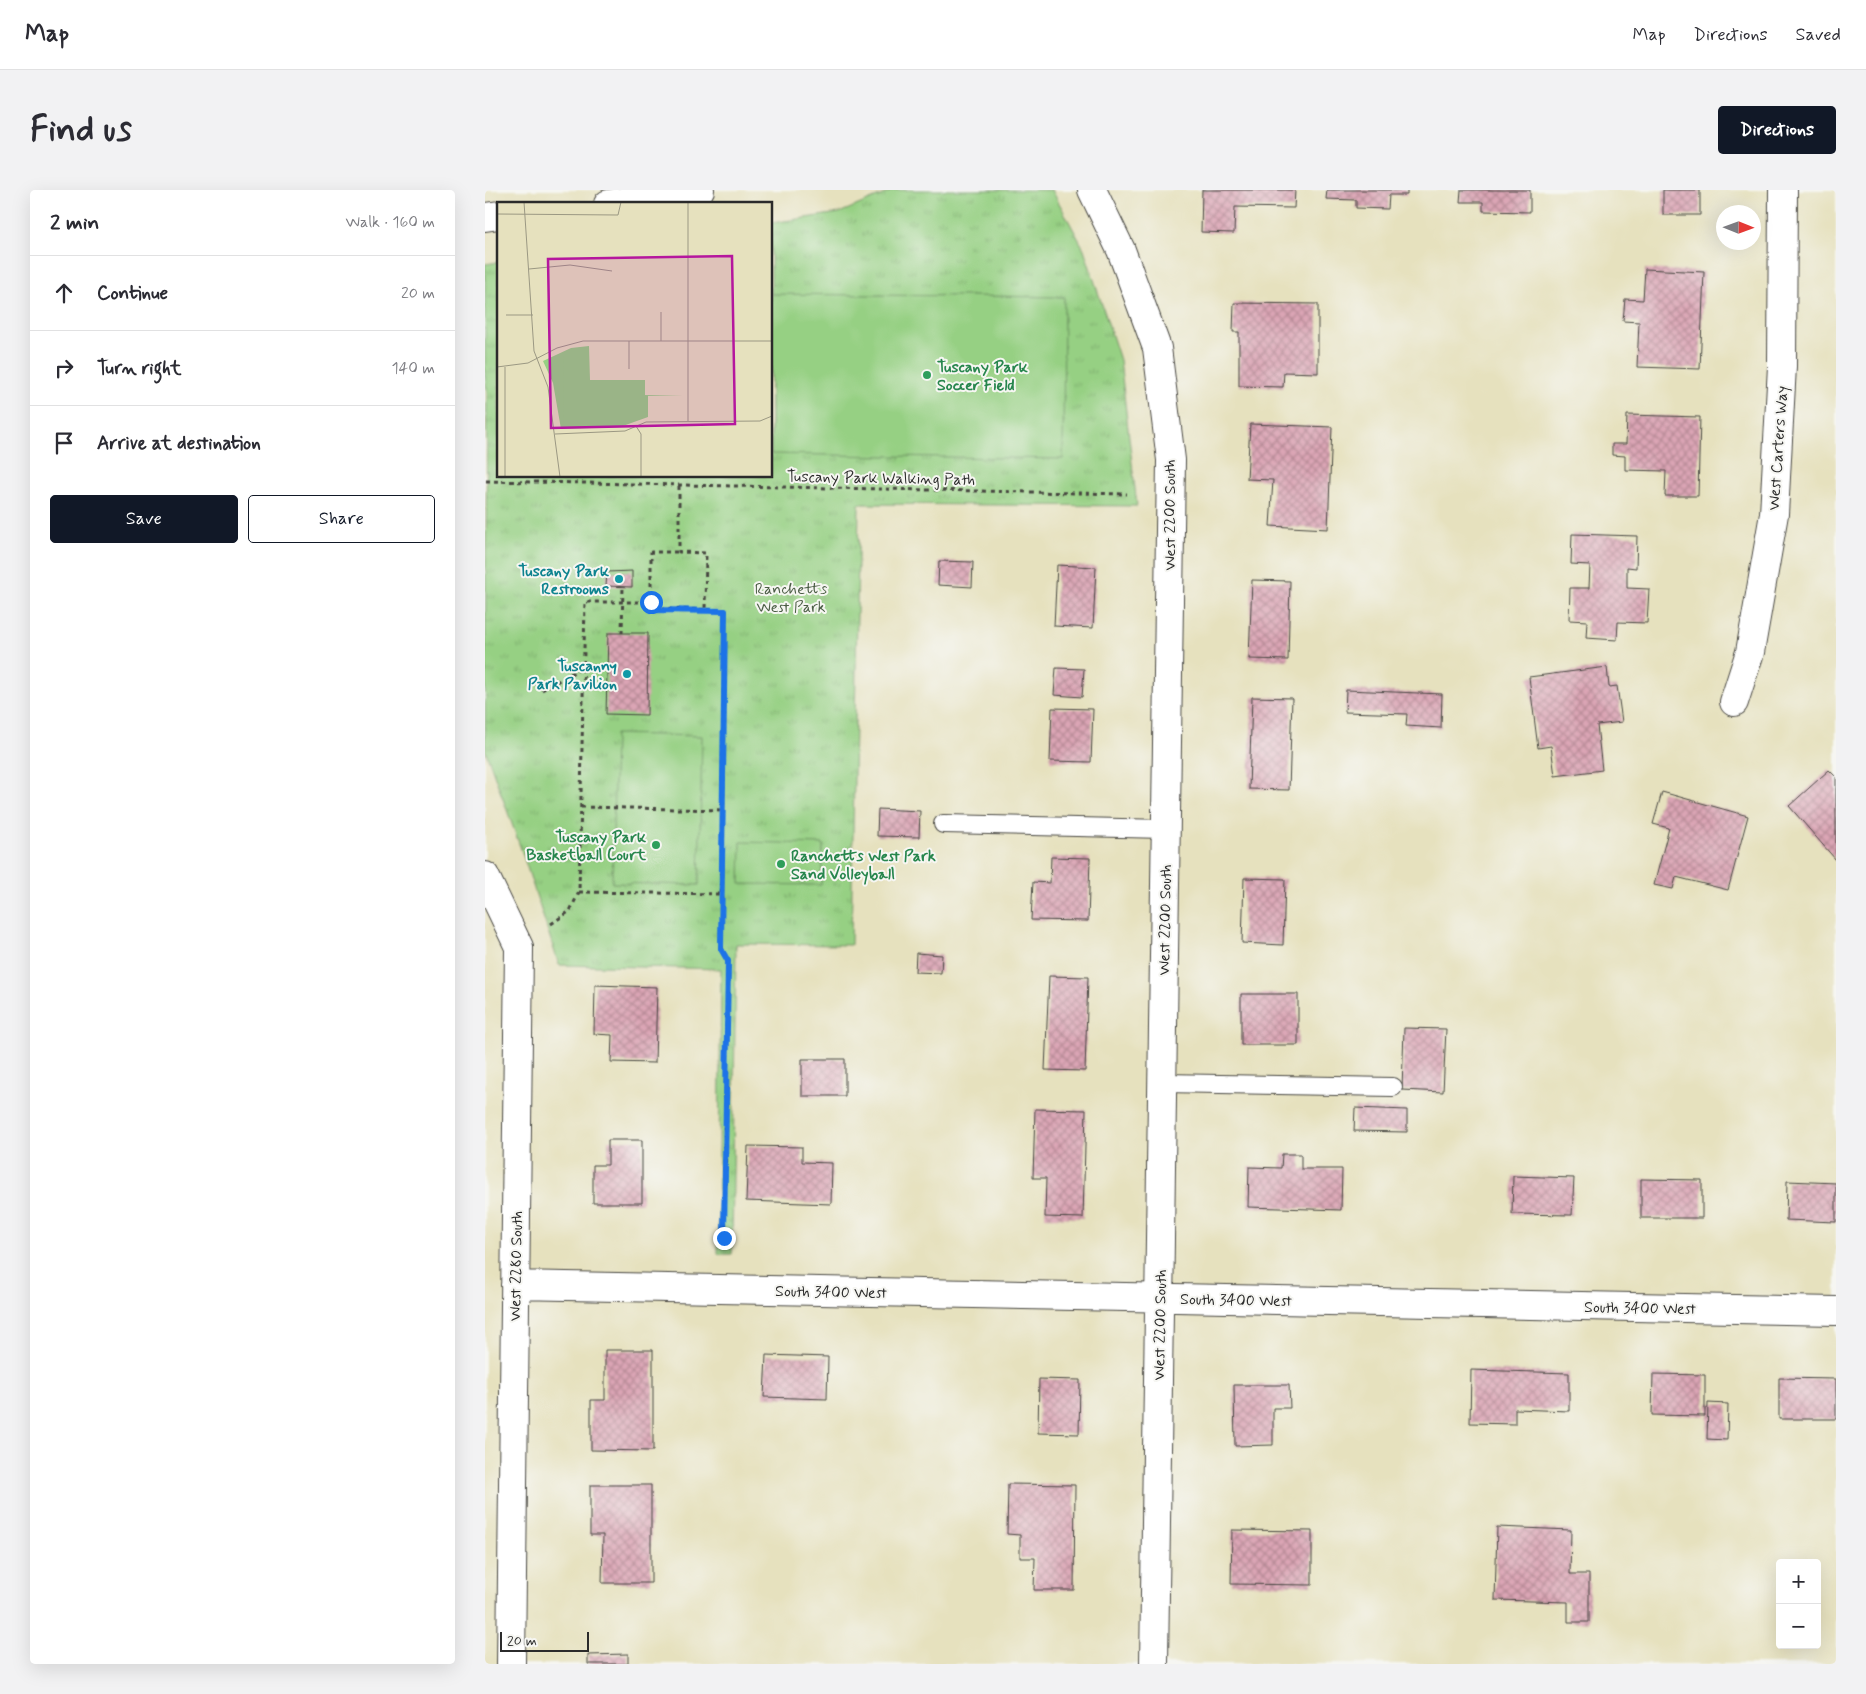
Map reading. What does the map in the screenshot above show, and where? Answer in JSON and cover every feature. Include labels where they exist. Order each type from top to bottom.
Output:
[{"type":"street","points":[[621,202],[700,190]]},
{"type":"street","name":"West 2200 South","points":[[1092,190],[1121,250],[1157,348],[1171,460],[1154,1664]]},
{"type":"street","name":"West Carters Way","points":[[1734,702],[1750,652],[1774,514],[1782,366],[1783,190]]},
{"type":"street","name":"West 2280 South","points":[[485,876],[519,947],[511,1664]]},
{"type":"street","name":"South 3400 West","points":[[515,1285],[1836,1311]]},
{"type":"lane","points":[[943,824],[1166,829]]},
{"type":"lane","points":[[1162,1083],[1393,1087]]},
{"type":"path","name":"Tuscany Park Walking Path","points":[[485,481],[1127,494]]},
{"type":"path","points":[[679,486],[679,552]]},
{"type":"path","points":[[705,610],[706,553],[651,552],[651,610],[725,611],[721,949],[728,961],[724,1238]]},
{"type":"path","points":[[622,633],[623,586]]},
{"type":"path","points":[[551,924],[569,911],[579,892],[585,602],[651,602]]},
{"type":"path","points":[[542,690],[584,667]]},
{"type":"path","points":[[581,807],[723,810]]},
{"type":"path","points":[[579,892],[722,894]]},
{"type":"green space","name":"Ranchetts West Park","points":[[894,190],[1052,190],[1084,249],[1120,360],[1137,506],[859,504],[851,945],[736,944],[732,1254],[718,1254],[721,969],[559,965],[521,849],[485,749],[487,390],[485,375],[485,264],[497,262],[497,478],[773,478],[773,223],[839,213]]},
{"type":"green space","name":"Tuscany Park Soccer Field","points":[[773,294],[1064,297],[1063,459],[773,454]]},
{"type":"green space","name":"Tuscany Park Basketball Court","points":[[615,734],[702,736],[699,885],[612,883]]},
{"type":"green space","name":"Ranchetts West Park Sand Volleyball","points":[[741,842],[823,844],[821,885],[740,884]]},
{"type":"building","points":[[1202,190],[1295,190],[1294,208],[1235,207],[1234,233],[1201,232]]},
{"type":"building","points":[[1327,190],[1407,190],[1407,195],[1389,195],[1388,209],[1356,208],[1356,200],[1326,199]]},
{"type":"building","points":[[1461,190],[1530,190],[1530,212],[1483,211],[1483,202],[1460,202]]},
{"type":"building","points":[[1663,190],[1700,190],[1700,215],[1663,215]]},
{"type":"building","points":[[1645,269],[1704,272],[1700,369],[1637,367],[1639,322],[1623,321],[1625,299],[1643,300]]},
{"type":"building","points":[[1234,303],[1318,304],[1318,373],[1284,372],[1283,387],[1239,386],[1239,332],[1233,332]]},
{"type":"building","points":[[1627,415],[1700,417],[1698,496],[1665,496],[1666,471],[1625,470],[1625,456],[1612,455],[1612,444],[1626,444]]},
{"type":"building","points":[[1250,424],[1332,427],[1328,529],[1270,526],[1273,480],[1247,479]]},
{"type":"building","points":[[1572,534],[1637,536],[1636,568],[1627,567],[1627,588],[1649,589],[1647,623],[1618,622],[1617,640],[1586,638],[1587,621],[1569,620],[1570,588],[1589,588],[1590,565],[1571,564]]},
{"type":"building","points":[[939,561],[973,562],[972,587],[938,585]]},
{"type":"building","points":[[1057,565],[1096,567],[1093,628],[1054,626]]},
{"type":"building","name":"Tuscany Park Restrooms","points":[[632,571],[632,587],[606,586],[607,572]]},
{"type":"building","points":[[1252,580],[1290,581],[1288,660],[1249,659]]},
{"type":"building","name":"Tuscanny Park Pavilion","points":[[608,633],[648,633],[647,715],[606,714]]},
{"type":"building","points":[[1607,667],[1609,687],[1617,686],[1622,722],[1597,725],[1602,770],[1555,776],[1551,746],[1538,748],[1529,677]]},
{"type":"building","points":[[1056,668],[1084,669],[1082,697],[1054,695]]},
{"type":"building","points":[[1346,690],[1442,694],[1441,728],[1406,726],[1407,714],[1345,712]]},
{"type":"building","points":[[1252,697],[1292,698],[1289,790],[1249,789]]},
{"type":"building","points":[[1052,708],[1093,709],[1091,762],[1050,761]]},
{"type":"building","points":[[1829,770],[1836,777],[1836,860],[1789,806]]},
{"type":"building","points":[[1662,792],[1748,816],[1728,890],[1676,877],[1673,889],[1654,885],[1669,828],[1653,824]]},
{"type":"building","points":[[878,809],[920,811],[919,837],[877,836]]},
{"type":"building","points":[[1051,857],[1090,858],[1088,921],[1031,920],[1033,882],[1050,883]]},
{"type":"building","points":[[1244,878],[1285,879],[1283,945],[1242,943]]},
{"type":"building","points":[[916,953],[942,955],[941,973],[915,972]]},
{"type":"building","points":[[1049,976],[1088,977],[1085,1071],[1045,1070]]},
{"type":"building","points":[[595,985],[657,987],[655,1063],[611,1062],[612,1035],[594,1034]]},
{"type":"building","points":[[1241,994],[1298,994],[1298,1045],[1241,1045]]},
{"type":"building","points":[[1404,1028],[1446,1029],[1443,1092],[1402,1090]]},
{"type":"building","points":[[802,1059],[845,1059],[845,1096],[802,1096]]},
{"type":"building","points":[[1355,1108],[1407,1110],[1407,1132],[1354,1131]]},
{"type":"building","points":[[1035,1109],[1086,1110],[1083,1218],[1045,1217],[1046,1178],[1033,1178]]},
{"type":"building","points":[[608,1140],[642,1140],[642,1203],[593,1203],[593,1165],[608,1165]]},
{"type":"building","points":[[748,1146],[802,1147],[802,1162],[832,1163],[831,1204],[746,1201]]},
{"type":"building","points":[[1282,1154],[1301,1154],[1301,1169],[1342,1169],[1341,1210],[1248,1207],[1249,1167],[1281,1168]]},
{"type":"building","points":[[1513,1176],[1574,1178],[1572,1215],[1512,1214]]},
{"type":"building","points":[[1641,1179],[1702,1180],[1702,1218],[1641,1218]]},
{"type":"building","points":[[1787,1181],[1836,1183],[1836,1222],[1786,1220]]},
{"type":"building","points":[[605,1350],[653,1350],[653,1451],[591,1450],[591,1400],[605,1400]]},
{"type":"building","points":[[766,1355],[828,1357],[827,1399],[764,1397]]},
{"type":"building","points":[[1471,1370],[1569,1373],[1569,1411],[1515,1409],[1515,1424],[1470,1423]]},
{"type":"building","points":[[1653,1374],[1705,1375],[1705,1416],[1652,1415]]},
{"type":"building","points":[[1779,1378],[1836,1379],[1836,1419],[1779,1419]]},
{"type":"building","points":[[1039,1379],[1080,1380],[1079,1434],[1038,1433]]},
{"type":"building","points":[[1234,1385],[1289,1385],[1290,1408],[1273,1408],[1273,1445],[1235,1446]]},
{"type":"building","points":[[1708,1403],[1728,1404],[1727,1440],[1707,1439]]},
{"type":"building","points":[[1008,1484],[1075,1485],[1074,1590],[1034,1590],[1035,1558],[1020,1558],[1020,1535],[1007,1534]]},
{"type":"building","points":[[590,1485],[651,1485],[651,1583],[602,1583],[603,1535],[590,1535]]},
{"type":"building","points":[[1497,1527],[1571,1530],[1570,1574],[1589,1574],[1589,1622],[1568,1622],[1568,1602],[1495,1600]]},
{"type":"building","points":[[1232,1530],[1312,1531],[1312,1585],[1231,1584]]},
{"type":"building","points":[[628,1654],[628,1664],[588,1664],[588,1655]]},
{"type":"place","name":"Tuscany Park Soccer Field","points":[[927,375]]},
{"type":"place","name":"Tuscany Park Restrooms","points":[[619,579]]},
{"type":"place","name":"Tuscanny Park Pavilion","points":[[627,674]]},
{"type":"place","name":"Tuscany Park Basketball Court","points":[[656,845]]},
{"type":"place","name":"Ranchetts West Park Sand Volleyball","points":[[781,864]]},
{"type":"route","points":[[651,602],[651,610],[725,611],[721,949],[728,961],[724,1238]]}]
